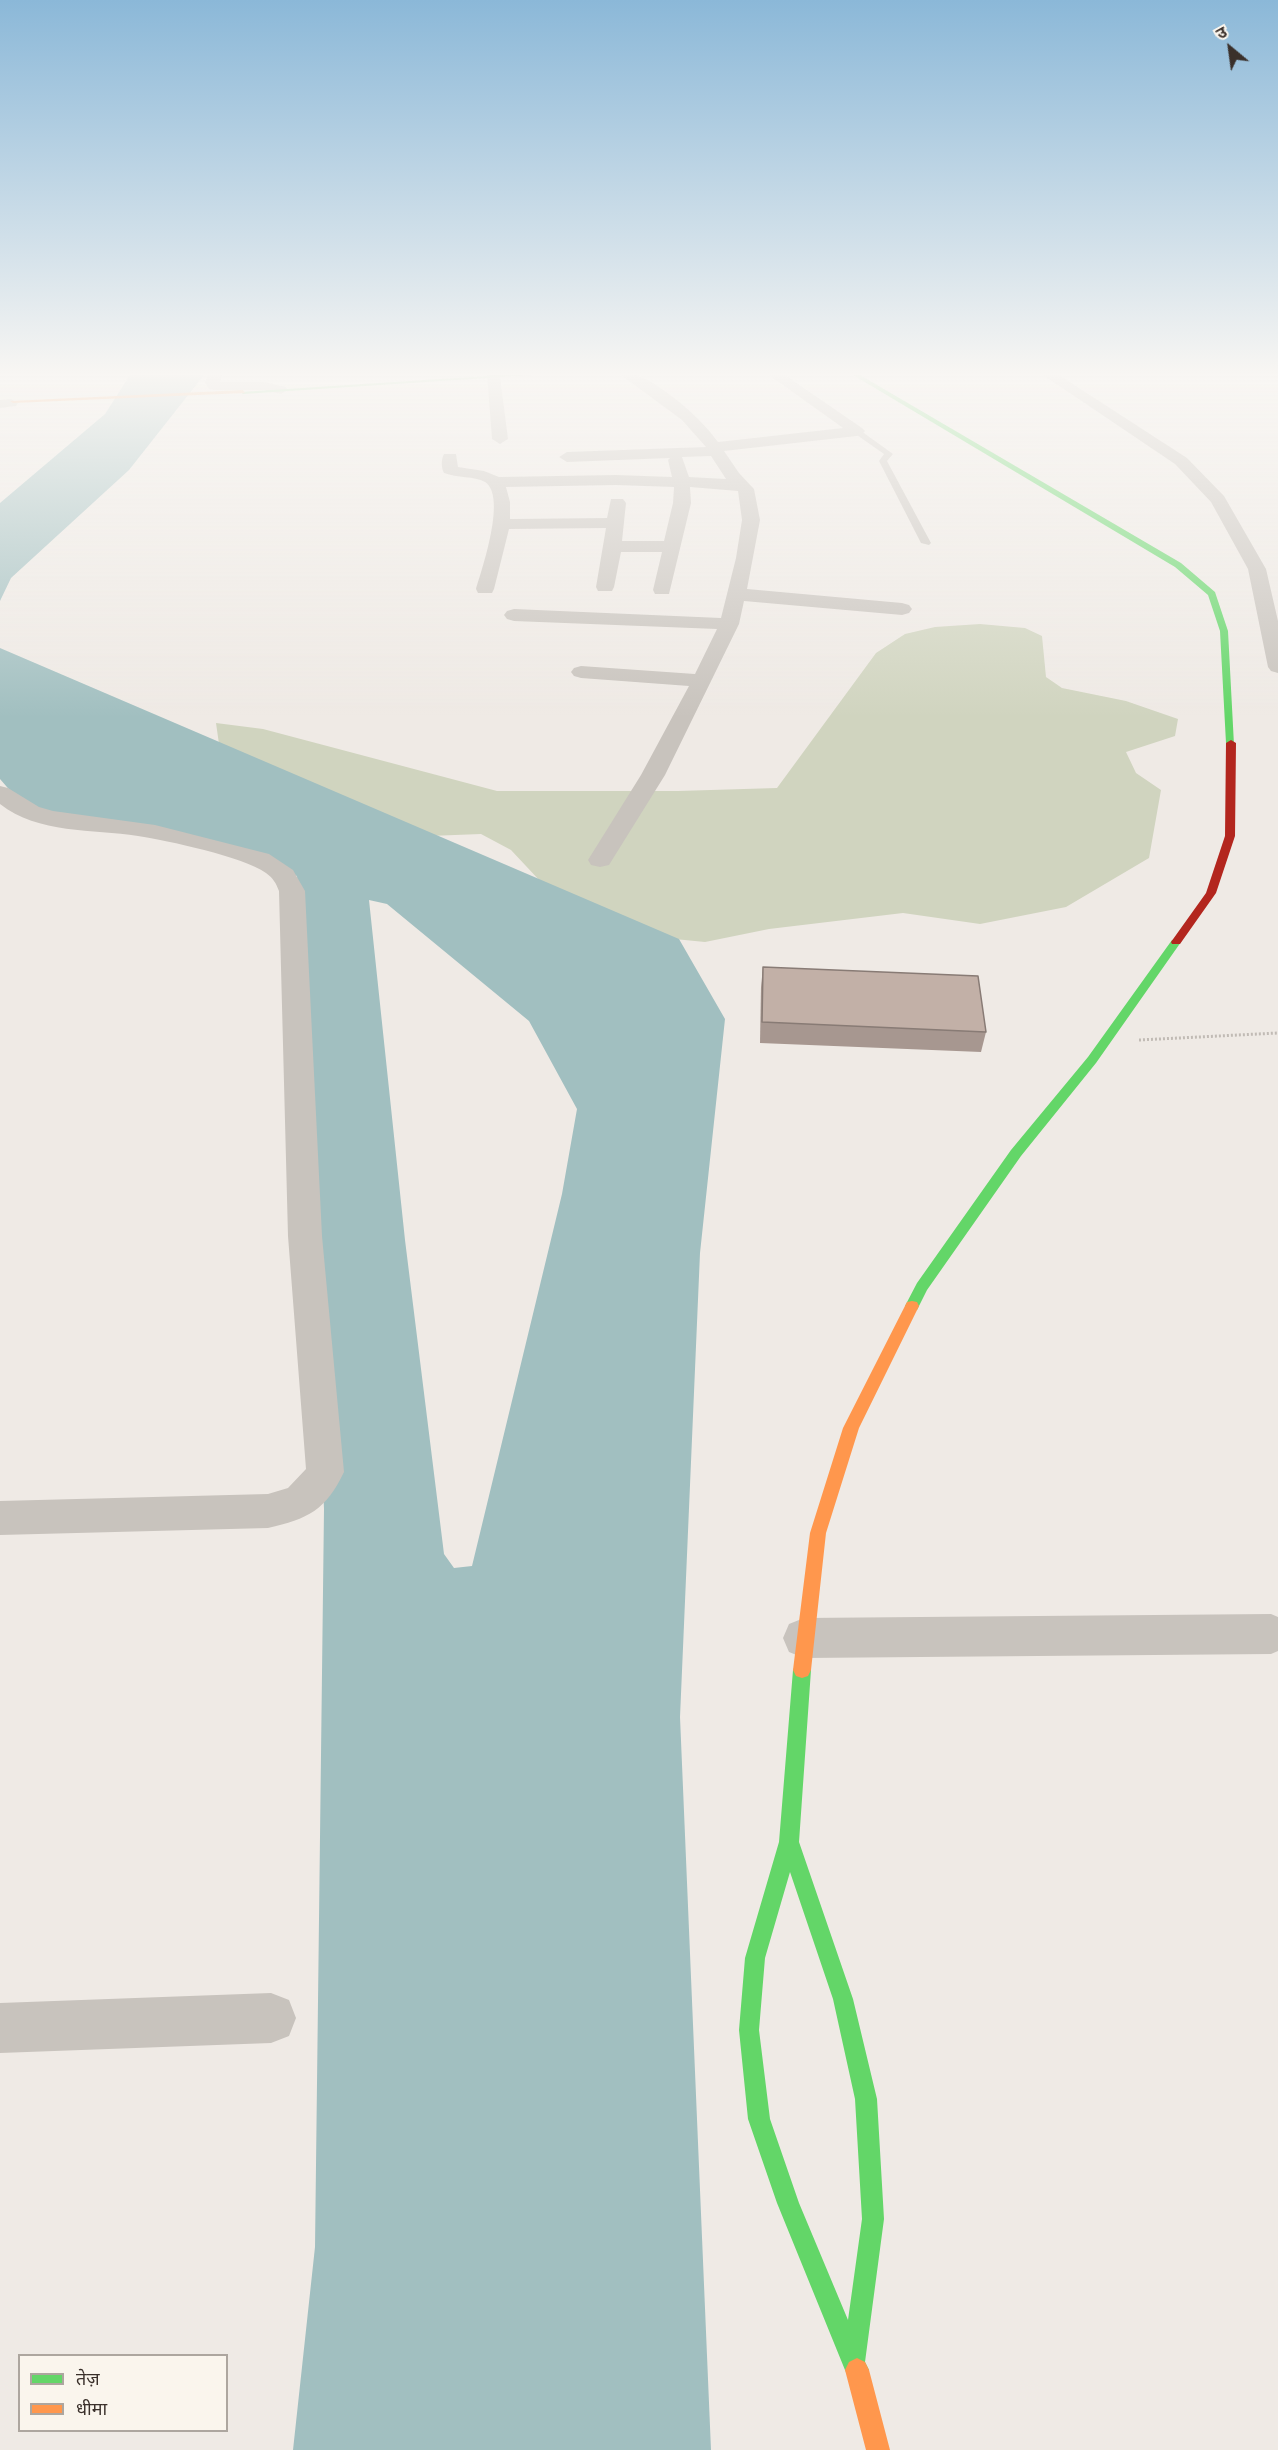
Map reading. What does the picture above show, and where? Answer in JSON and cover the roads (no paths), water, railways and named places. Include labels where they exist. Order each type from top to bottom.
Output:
[{"type":"street","points":[[485,589],[502,524],[498,489]]},
{"type":"street","points":[[605,586],[616,523],[616,489]]},
{"type":"street","points":[[662,590],[682,503],[682,489]]},
{"type":"street","points":[[600,860],[653,775],[729,624],[745,558],[751,520],[748,493],[745,489]]},
{"type":"street","points":[[878,2450],[855,2360],[788,2203],[759,2119],[749,2030],[756,1958],[789,1842],[804,1638],[818,1533],[851,1428],[917,1298],[1016,1153],[1105,1042],[1211,893],[1230,836],[1232,764],[1224,631],[1212,594],[1178,565],[1050,489]]},
{"type":"street","points":[[1208,489],[1218,500],[1257,569],[1278,667]]},
{"type":"street","points":[[502,524],[616,523]]},
{"type":"street","points":[[613,546],[672,547]]},
{"type":"street","points":[[735,594],[902,609]]},
{"type":"street","points":[[514,615],[729,624]]},
{"type":"street","points":[[581,672],[702,681]]},
{"type":"street","points":[[0,793],[23,809],[54,819],[137,828],[260,859],[276,867],[288,878],[292,891],[305,1236],[325,1472],[311,1495],[291,1506],[268,1511],[0,1518]]},
{"type":"street","points":[[804,1638],[1271,1634]]},
{"type":"street","points":[[789,1842],[843,1999],[866,2099],[873,2219],[855,2360]]},
{"type":"street","points":[[0,2028],[271,2018]]},
{"type":"lane","points":[[898,489],[926,543]]},
{"type":"water","points":[[16,489],[108,489],[11,578],[0,601],[0,503]]},
{"type":"water","points":[[0,648],[679,939],[725,1019],[700,1253],[680,1717],[711,2450],[293,2450],[315,2247],[324,1509],[297,876],[159,834],[32,816],[0,779]],"holes":[[[369,900],[387,904],[529,1021],[577,1109],[562,1194],[472,1566],[454,1568],[444,1554],[405,1240]]]}]
